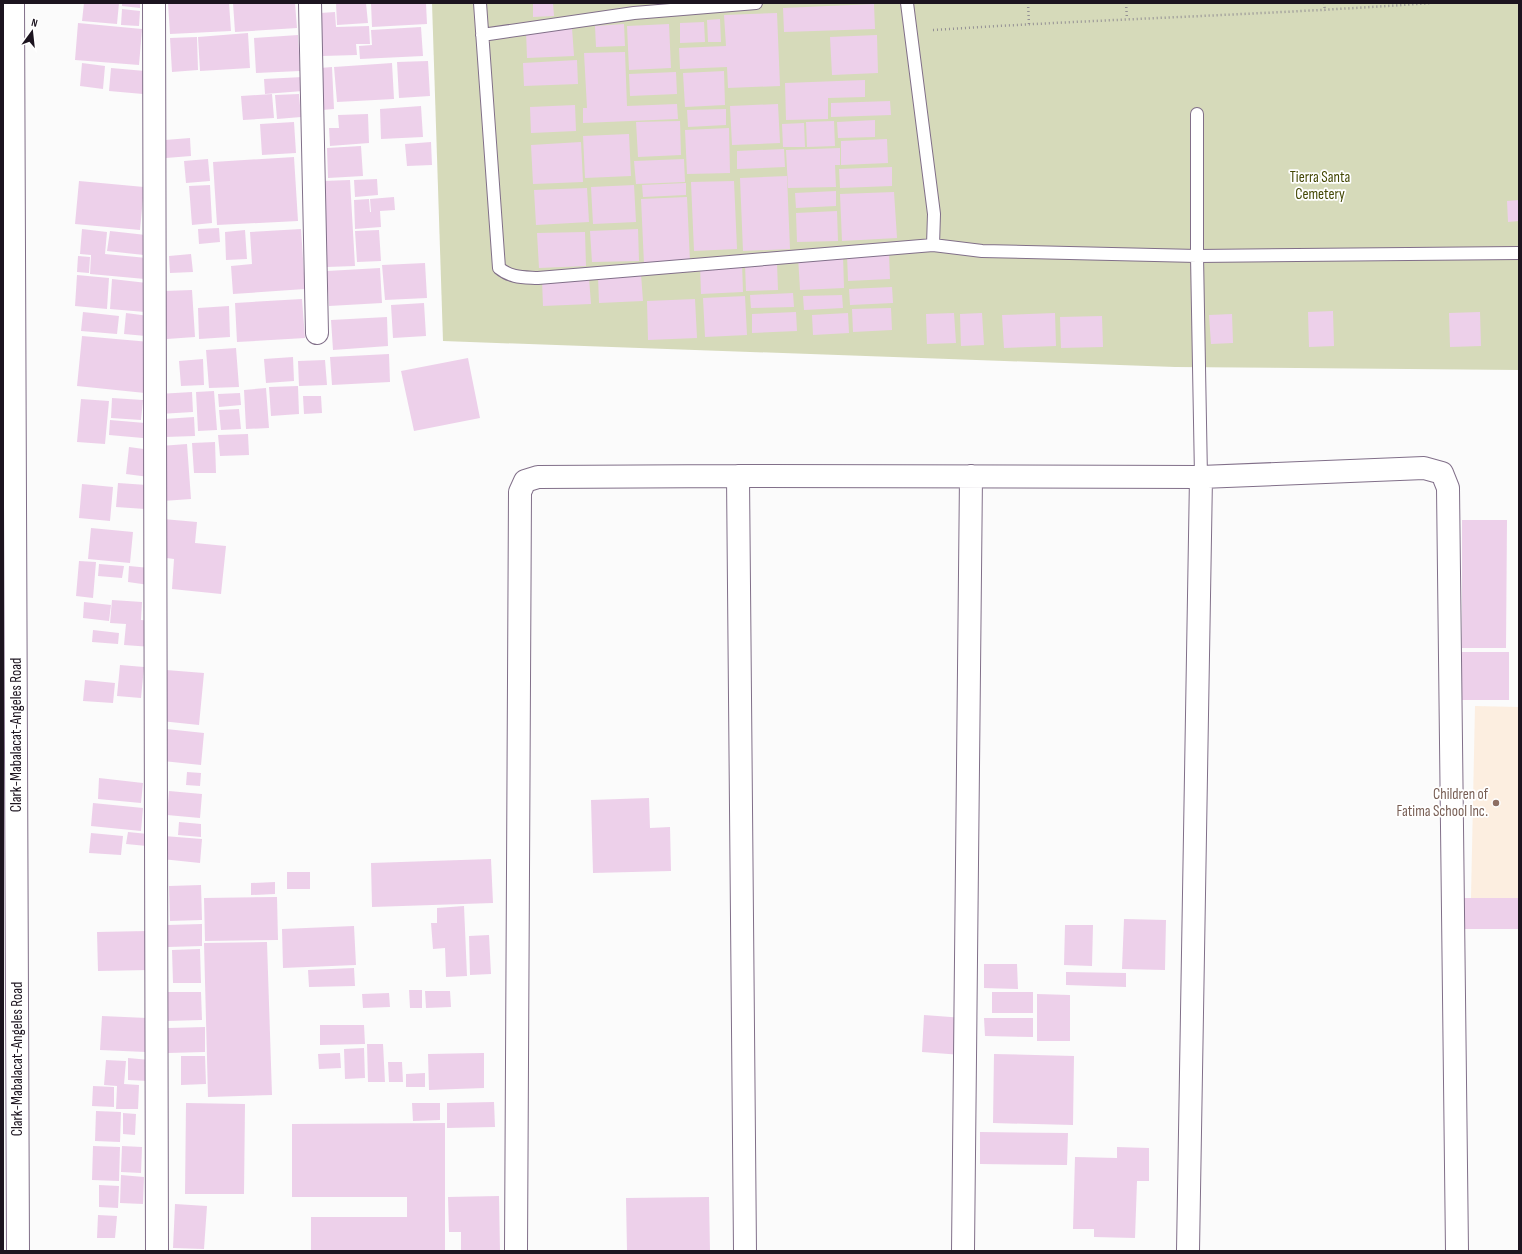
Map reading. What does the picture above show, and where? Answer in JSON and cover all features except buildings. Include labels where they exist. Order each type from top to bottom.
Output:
[{"type":"street","name":"Clark-Mabalacat-Angeles Road","points":[[12,3],[18,1251]]},
{"type":"street","points":[[154,3],[157,1251]]},
{"type":"street","points":[[310,3],[317,333]]},
{"type":"street","points":[[516,1251],[520,492],[525,481],[538,477],[1201,477],[1424,468],[1442,473],[1448,488],[1457,1251]]},
{"type":"street","points":[[738,476],[745,1251]]},
{"type":"street","points":[[963,1251],[971,476]]},
{"type":"street","points":[[1188,1251],[1201,477]]},
{"type":"lane","points":[[480,3],[499,268],[506,274],[516,277],[538,278],[934,245],[982,251],[1197,256],[1519,253]]},
{"type":"lane","points":[[482,35],[634,13],[756,3]]},
{"type":"lane","points":[[907,3],[934,214],[934,245]]},
{"type":"lane","points":[[1197,114],[1197,256],[1201,477]]},
{"type":"path","points":[[1028,3],[1029,24]]},
{"type":"path","points":[[1126,3],[1127,19]]},
{"type":"path","points":[[1324,3],[1325,11]]},
{"type":"path","points":[[910,31],[1127,19],[1325,11],[1431,3]]},
{"type":"shaded area","name":"Children of Fatima School Inc.","points":[[1475,706],[1519,707],[1519,898],[1471,898]]},
{"type":"green space","name":"Tierra Santa Cemetery","points":[[432,3],[1519,3],[1519,370],[1175,367],[443,341]]},
{"type":"place","name":"Children of Fatima School Inc.","points":[[1496,803]]}]
